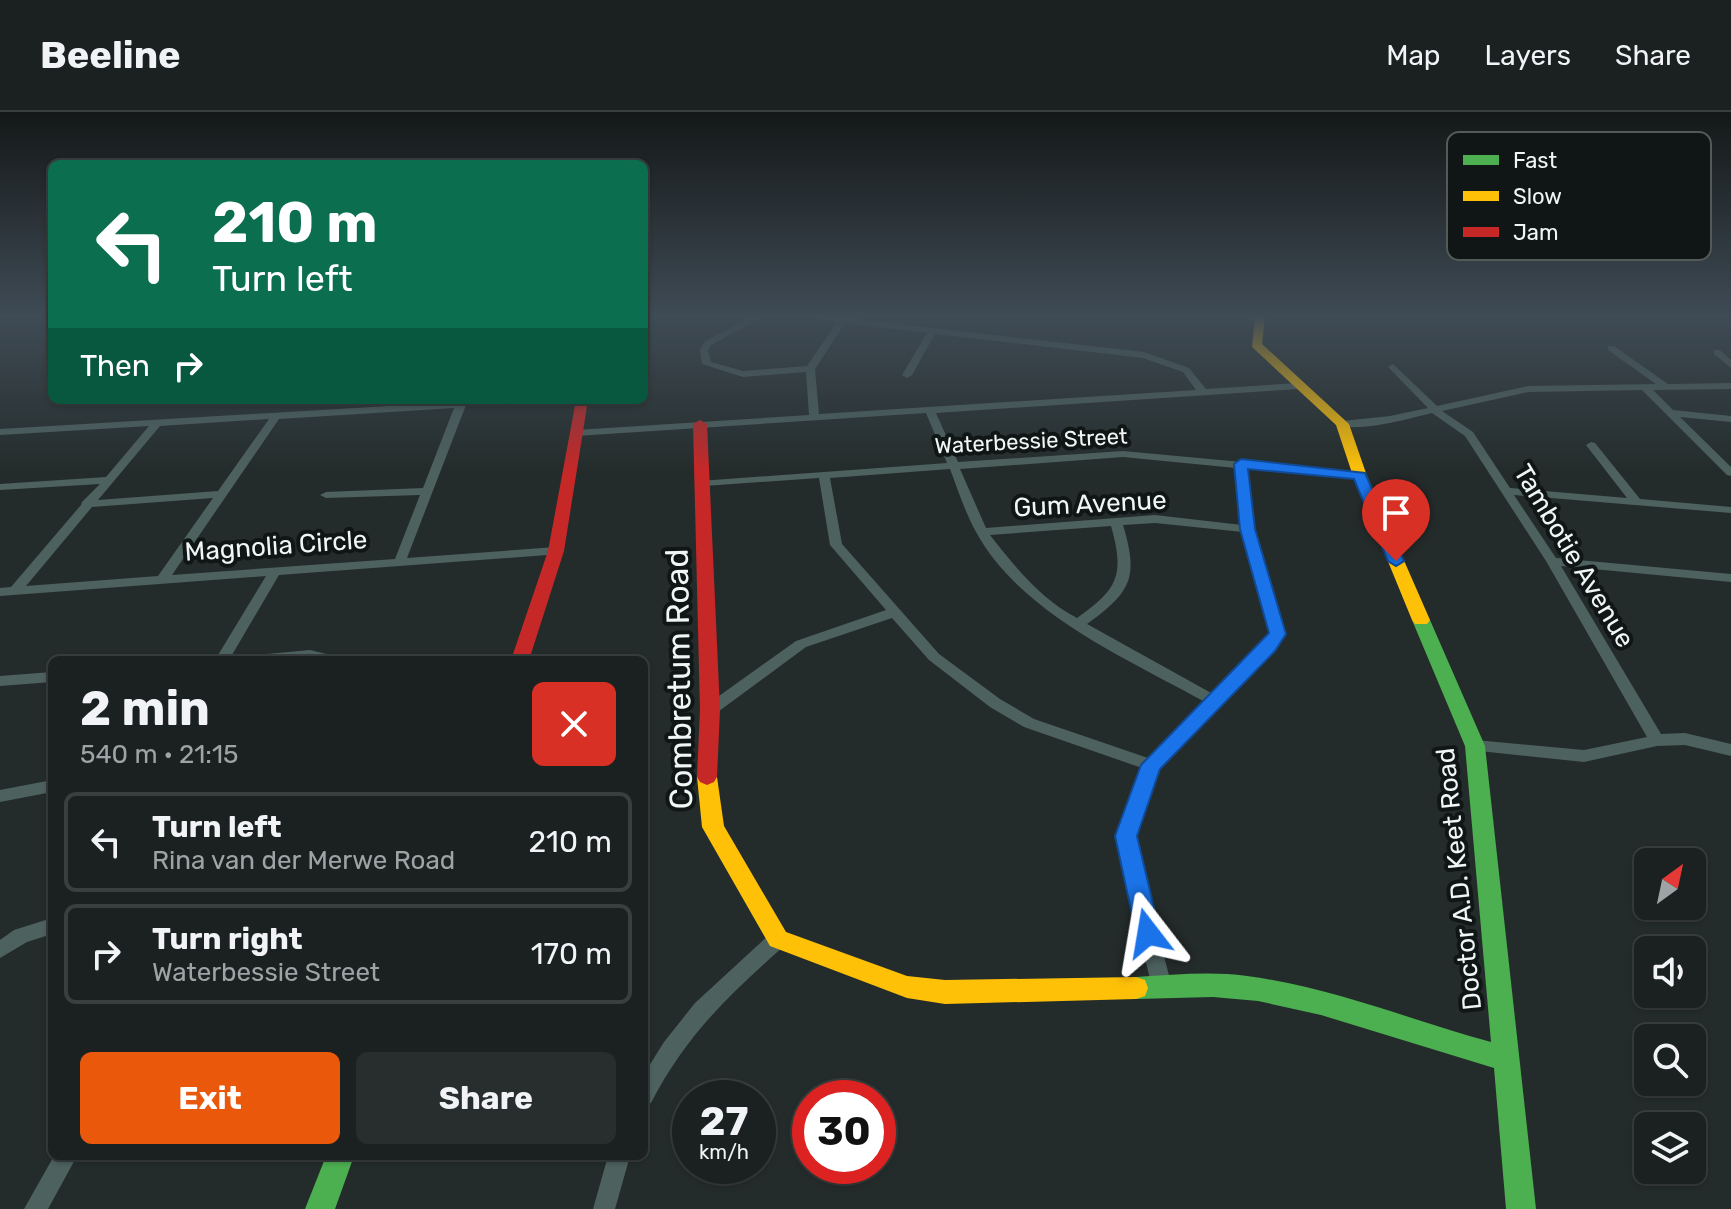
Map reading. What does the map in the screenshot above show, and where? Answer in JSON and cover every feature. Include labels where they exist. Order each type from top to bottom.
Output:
[{"type":"street","points":[[722,368],[743,374],[810,369],[814,418]]},
{"type":"street","points":[[907,375],[911,368]]},
{"type":"street","points":[[1182,368],[1202,391]]},
{"type":"street","points":[[1280,368],[1342,424],[1374,424],[1528,389],[1731,386]]},
{"type":"street","name":"Tambotie Avenue","points":[[1394,368],[1436,411],[1469,434],[1552,561],[1657,740]]},
{"type":"street","points":[[1640,368],[1667,387]]},
{"type":"street","points":[[576,433],[1298,386]]},
{"type":"street","points":[[1644,387],[1731,473]]},
{"type":"street","points":[[0,432],[435,404]]},
{"type":"street","points":[[400,561],[460,404]]},
{"type":"street","points":[[521,656],[556,551],[581,404]]},
{"type":"street","points":[[930,410],[982,532],[1012,572],[1057,613],[1213,700]]},
{"type":"street","points":[[1670,413],[1731,419]]},
{"type":"street","points":[[163,579],[276,416]]},
{"type":"street","points":[[16,590],[157,423]]},
{"type":"street","name":"Combretum Road","points":[[700,424],[710,710],[707,781],[713,827],[778,939]]},
{"type":"street","name":"Doctor A.D. Keet Road","points":[[1342,424],[1360,476],[1475,746],[1521,1209]]},
{"type":"street","points":[[1591,445],[1636,501]]},
{"type":"street","name":"Waterbessie Street","points":[[704,483],[1123,454],[1360,476]]},
{"type":"street","points":[[1162,987],[1126,836],[1151,765],[1269,647],[1278,634],[1248,529],[1241,464]]},
{"type":"street","points":[[824,475],[836,545],[892,613],[934,657],[995,703],[1029,723],[1151,765]]},
{"type":"street","points":[[0,487],[106,480]]},
{"type":"street","points":[[326,495],[425,491]]},
{"type":"street","points":[[1508,491],[1731,510]]},
{"type":"street","points":[[86,504],[221,494]]},
{"type":"street","name":"Gum Avenue","points":[[982,532],[1155,519],[1248,529]]},
{"type":"street","points":[[1078,624],[1114,599],[1122,585],[1124,543],[1116,521]]},
{"type":"street","name":"Magnolia Circle","points":[[0,592],[556,551]]},
{"type":"street","points":[[1552,561],[1731,578]]},
{"type":"street","points":[[224,656],[275,571]]},
{"type":"street","points":[[710,710],[801,644],[892,613]]},
{"type":"street","points":[[0,681],[48,677]]},
{"type":"street","points":[[1475,746],[1584,756],[1657,740],[1685,739],[1731,750]]},
{"type":"street","points":[[0,796],[48,787]]},
{"type":"street","points":[[0,950],[21,936],[48,927]]},
{"type":"street","points":[[648,1087],[657,1067],[682,1030],[778,939],[894,983],[945,992],[1255,988],[1357,1011],[1453,1045],[1504,1058]]},
{"type":"street","points":[[35,1209],[64,1160]]},
{"type":"street","points":[[320,1209],[338,1160]]},
{"type":"street","points":[[604,1209],[618,1160]]},
{"type":"traffic: fast","points":[[1421,620],[1475,746],[1521,1209]]},
{"type":"traffic: fast","points":[[1136,988],[1213,985],[1290,995],[1504,1058]]},
{"type":"traffic: fast","points":[[320,1209],[338,1160]]},
{"type":"traffic: slow","points":[[1281,368],[1342,424],[1360,476],[1421,620]]},
{"type":"traffic: slow","points":[[707,777],[713,827],[778,939],[907,987],[945,992],[1136,988]]},
{"type":"traffic: jam","points":[[521,656],[556,551],[581,404]]},
{"type":"traffic: jam","points":[[700,424],[710,710],[707,777]]},
{"type":"route","points":[[1148,933],[1126,836],[1151,765],[1269,647],[1278,634],[1248,529],[1241,464],[1360,476],[1396,561]]}]
